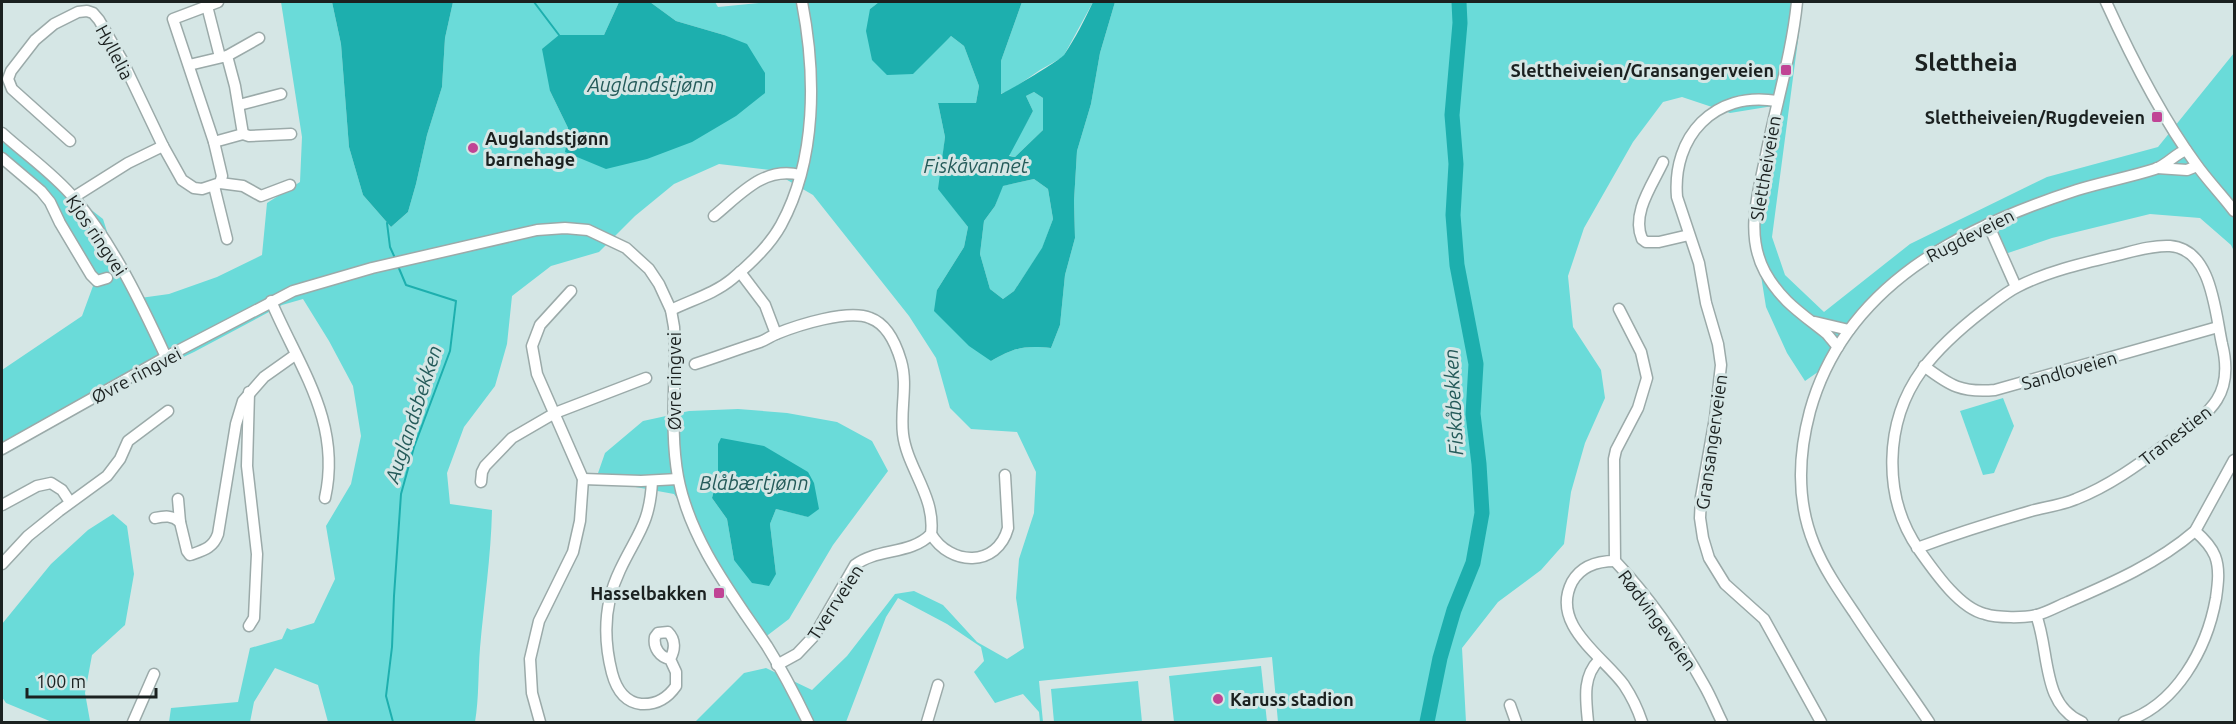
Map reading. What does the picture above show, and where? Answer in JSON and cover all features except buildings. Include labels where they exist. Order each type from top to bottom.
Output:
[{"type":"street","points":[[218,2],[173,18],[214,142],[222,176],[217,184],[227,239]]},
{"type":"street","points":[[671,310],[717,290],[740,272],[780,226],[800,175],[808,140],[810,75],[807,31],[802,2]]},
{"type":"street","name":"Slettheiveien","points":[[1797,2],[1755,205],[1755,240],[1760,261],[1787,303],[1838,346]]},
{"type":"street","points":[[2106,2],[2154,96],[2186,150],[2235,211]]},
{"type":"street","points":[[207,6],[239,105],[243,134]]},
{"type":"street","name":"Hyllelia","points":[[70,141],[12,89],[8,79],[11,71],[45,31],[70,15],[87,11],[93,13],[99,20],[111,40],[163,146],[185,183],[202,189],[217,184],[243,186],[261,196],[290,185]]},
{"type":"street","points":[[189,65],[224,57],[260,38]]},
{"type":"street","points":[[239,105],[281,94]]},
{"type":"street","name":"Gransangerveien","points":[[1777,101],[1757,99],[1720,108],[1702,121],[1689,138],[1679,160],[1677,197],[1699,263],[1721,365],[1715,418],[1701,497],[1700,518],[1703,538],[1709,558],[1719,576],[1734,593],[1764,619],[1821,723]]},
{"type":"street","name":"Kjos ringvei","points":[[2,133],[74,197],[112,253],[166,357]]},
{"type":"street","points":[[214,142],[243,134],[249,136],[291,134]]},
{"type":"street","points":[[74,197],[128,163],[163,146]]},
{"type":"street","name":"Rugdeveien","points":[[1929,723],[1823,564],[1814,545],[1804,514],[1800,470],[1804,435],[1816,393],[1838,346],[1876,297],[1902,274],[1937,249],[2016,211],[2072,192],[2157,168],[2186,150]]},
{"type":"street","name":"Kjos ringvei","points":[[2,158],[41,191],[50,202],[91,275],[98,281],[107,278]]},
{"type":"street","points":[[1663,162],[1645,198],[1640,219],[1640,235],[1646,242],[1652,243],[1689,235]]},
{"type":"street","name":"Rugdeveien","points":[[2157,168],[2187,170],[2197,166]]},
{"type":"street","points":[[714,216],[762,178],[779,172],[800,175]]},
{"type":"street","points":[[1988,224],[2016,287]]},
{"type":"street","name":"Øvre ringvei","points":[[2,449],[166,357],[271,301],[306,286],[372,268],[537,230],[565,228],[588,230],[618,242],[640,260],[659,284],[671,310],[675,344],[674,443],[678,479],[692,520],[708,553],[777,665],[808,723]]},
{"type":"street","name":"Tranestien","points":[[1917,548],[2081,497],[2131,469],[2199,421],[2216,403],[2224,384],[2225,360],[2209,285],[2202,267],[2189,253],[2173,246],[2145,248],[2084,263],[2016,287],[1963,327],[1924,366],[1899,415],[1892,467],[1900,510],[1917,548],[1944,583],[1978,612],[1995,616],[2036,615],[2100,590],[2163,554],[2195,531],[2235,460]]},
{"type":"street","points":[[740,272],[765,304],[776,334]]},
{"type":"street","points":[[540,723],[532,693],[530,659],[539,621],[573,552],[580,521],[584,479],[537,374],[532,346],[540,325],[571,291]]},
{"type":"street","points":[[271,301],[295,355],[308,376],[324,420],[329,450],[325,498]]},
{"type":"street","name":"Rødvingeveien","points":[[1619,309],[1641,352],[1647,378],[1638,408],[1614,459],[1615,561],[1641,588],[1669,628],[1706,687],[1722,723]]},
{"type":"street","points":[[695,364],[776,334],[822,320],[869,317],[887,330],[904,370],[903,437],[929,506],[931,534],[939,545],[956,556],[973,558],[996,549],[1008,528],[1005,475]]},
{"type":"street","name":"Slettheiveien","points":[[1806,318],[1824,325],[1849,330]]},
{"type":"street","name":"Sandloveien","points":[[1924,366],[1941,380],[1957,388],[1973,391],[1995,390],[2218,327]]},
{"type":"street","points":[[178,499],[180,522],[187,551],[190,555],[207,549],[215,541],[222,513],[239,411],[249,392],[264,376],[295,355]]},
{"type":"street","points":[[481,482],[485,466],[518,434],[555,412],[646,378]]},
{"type":"street","points":[[249,392],[247,466],[257,554],[254,618],[249,626]]},
{"type":"street","points":[[2,564],[28,536],[107,476],[120,459],[128,441],[168,411]]},
{"type":"street","points":[[584,479],[652,481],[678,479]]},
{"type":"street","points":[[652,481],[647,518],[619,571],[608,602],[606,647],[616,687],[622,695],[639,704],[657,702],[671,693],[676,686],[677,678],[670,659]]},
{"type":"street","points":[[2,505],[37,486],[51,483],[63,490],[70,502]]},
{"type":"street","points":[[155,518],[168,516],[180,522]]},
{"type":"street","points":[[2124,723],[2148,710],[2175,687],[2195,659],[2210,626],[2217,593],[2218,569],[2213,551],[2195,531]]},
{"type":"street","name":"Tverrveien","points":[[777,665],[797,654],[814,636],[855,565],[872,555],[911,546],[931,534]]},
{"type":"street","points":[[1615,561],[1600,562],[1583,569],[1575,577],[1568,596],[1568,616],[1599,660],[1624,686],[1642,723]]},
{"type":"street","points":[[2036,615],[2056,699],[2066,713],[2082,723]]},
{"type":"street","points":[[1588,723],[1587,678],[1599,660]]},
{"type":"street","points":[[133,723],[154,674]]},
{"type":"street","points":[[927,723],[938,686]]},
{"type":"street","points":[[1510,705],[1516,723]]},
{"type":"shaded area","points":[[281,2],[332,2],[341,44],[349,147],[363,195],[391,227],[408,212],[416,184],[427,135],[442,87],[445,38],[453,2],[619,2],[604,35],[580,35],[550,91],[568,128],[565,152],[724,35],[676,21],[650,2],[715,2],[718,7],[768,2],[879,2],[870,9],[939,46],[951,36],[964,46],[979,86],[976,103],[938,103],[945,137],[939,189],[968,227],[964,247],[937,290],[991,361],[1020,348],[1051,348],[1060,325],[1065,275],[1075,238],[1074,201],[1077,151],[1091,104],[1100,53],[1115,2],[1803,2],[1772,237],[1785,275],[1824,312],[1910,244],[2047,177],[2158,147],[2234,53],[2234,251],[2231,245],[2200,218],[2150,214],[2052,238],[2005,254],[1995,231],[1968,234],[1922,256],[1884,285],[1850,324],[1825,367],[1805,381],[1787,353],[1766,307],[1758,257],[1758,207],[1773,106],[1730,113],[1682,97],[1663,102],[1633,142],[1584,228],[1568,276],[1573,327],[1601,370],[1605,398],[1585,443],[1571,492],[1564,544],[1541,570],[1498,602],[1462,648],[1466,722],[1278,722],[1272,657],[1039,681],[1043,722],[1040,722],[1039,712],[1023,694],[995,703],[974,672],[984,661],[981,647],[947,624],[898,598],[886,617],[846,722],[695,722],[744,673],[766,668],[812,690],[847,656],[895,594],[914,591],[943,605],[977,642],[1007,659],[1024,648],[1016,598],[1019,559],[1034,513],[1036,472],[1017,432],[971,429],[950,408],[936,358],[909,316],[813,195],[770,170],[719,164],[674,184],[635,216],[599,252],[551,266],[512,296],[507,344],[495,386],[464,427],[447,473],[450,504],[492,510],[475,722],[328,722],[318,685],[275,668],[254,702],[250,722],[169,722],[171,708],[238,702],[250,648],[282,639],[287,628],[291,630],[314,623],[335,579],[326,526],[351,484],[361,436],[353,386],[303,299],[282,305],[194,352],[103,395],[2,449],[2,370],[82,316],[93,286],[69,240],[39,197],[8,161],[2,158],[2,136],[25,158],[103,219],[119,269],[133,299],[169,294],[217,277],[262,255],[267,203],[300,182],[302,137]]},
{"type":"shaded area","points":[[1022,2],[1093,2],[1063,57],[1011,90],[1000,94],[1001,61]]},
{"type":"shaded area","points":[[1034,92],[1043,98],[1043,130],[1015,157],[1008,155],[1033,111],[1026,96]]},
{"type":"shaded area","points":[[1034,179],[1048,189],[1053,219],[1042,249],[1014,291],[1003,299],[990,289],[980,254],[984,221],[995,206],[1002,186]]},
{"type":"shaded area","points":[[2003,398],[2014,426],[1994,473],[1983,475],[1960,411]]},
{"type":"shaded area","points":[[738,409],[787,413],[837,422],[872,441],[888,471],[833,545],[789,619],[764,638],[740,618],[718,575],[699,529],[674,494],[630,486],[597,476],[605,453],[643,421],[689,411]],"holes":[[[718,444],[809,517],[776,509],[770,524],[776,574],[734,560],[727,519],[712,498],[718,475]]]},
{"type":"shaded area","points":[[113,514],[127,526],[134,574],[125,625],[92,655],[85,693],[90,721],[52,722],[6,703],[2,697],[2,624],[51,564],[88,530]]},
{"type":"shaded area","name":"Karuss stadion","points":[[1261,666],[1267,722],[1174,722],[1169,676]]},
{"type":"shaded area","points":[[1138,681],[1142,722],[1054,722],[1051,689]]},
{"type":"water","points":[[332,2],[453,2],[445,38],[442,87],[427,135],[416,184],[408,212],[391,227],[363,195],[349,147],[341,44]]},
{"type":"water","name":"Auglandstjønn","points":[[619,2],[650,2],[676,21],[747,44],[765,73],[765,93],[736,116],[692,142],[647,159],[606,169],[565,152],[568,128],[550,91],[542,49],[559,35],[604,35]]},
{"type":"water","name":"Fiskåvannet","points":[[879,2],[1022,2],[1001,61],[1001,94],[1064,55],[1093,2],[1115,2],[1100,53],[1091,104],[1077,151],[1074,201],[1075,238],[1065,275],[1060,325],[1051,348],[1020,348],[991,361],[969,346],[934,311],[937,290],[964,247],[968,227],[938,189],[945,137],[938,103],[976,103],[979,86],[964,46],[951,36],[913,74],[887,75],[872,60],[866,31],[870,9]],"holes":[[[1034,92],[1043,98],[1043,130],[1015,157],[1009,156],[1033,111],[1026,96]],[[1034,179],[1048,189],[1053,219],[1042,248],[1014,291],[1003,299],[990,289],[980,254],[984,221],[995,206],[1003,186]]]},
{"type":"water","name":"Blåbærtjønn","points":[[721,438],[764,446],[808,472],[814,483],[819,509],[808,517],[776,509],[770,524],[776,574],[769,586],[752,583],[734,560],[727,519],[712,498],[718,475],[718,444]]},
{"type":"waterway","points":[[534,2],[559,35]]},
{"type":"waterway","name":"Fiskåbekken","points":[[1427,722],[1440,658],[1454,610],[1473,563],[1482,513],[1473,414],[1476,364],[1457,265],[1453,215],[1456,164],[1452,115],[1460,23],[1459,2]]},
{"type":"waterway","name":"Auglandsbekken","points":[[387,223],[390,247],[395,258]]},
{"type":"waterway","name":"Auglandsbekken","points":[[393,722],[386,696],[392,647],[401,494],[414,447],[450,351],[456,301],[406,285],[398,266]]},
{"type":"place","name":"Slettheiveien/Gransangerveien","points":[[1786,70]]},
{"type":"place","name":"Slettheiveien/Rugdeveien","points":[[2157,117]]},
{"type":"place","name":"Auglandstjønn barnehage","points":[[473,148]]},
{"type":"place","name":"Hasselbakken","points":[[719,593]]},
{"type":"place","name":"Karuss stadion","points":[[1218,699]]},
{"type":"district","name":"Slettheia","points":[[1966,62]]}]
